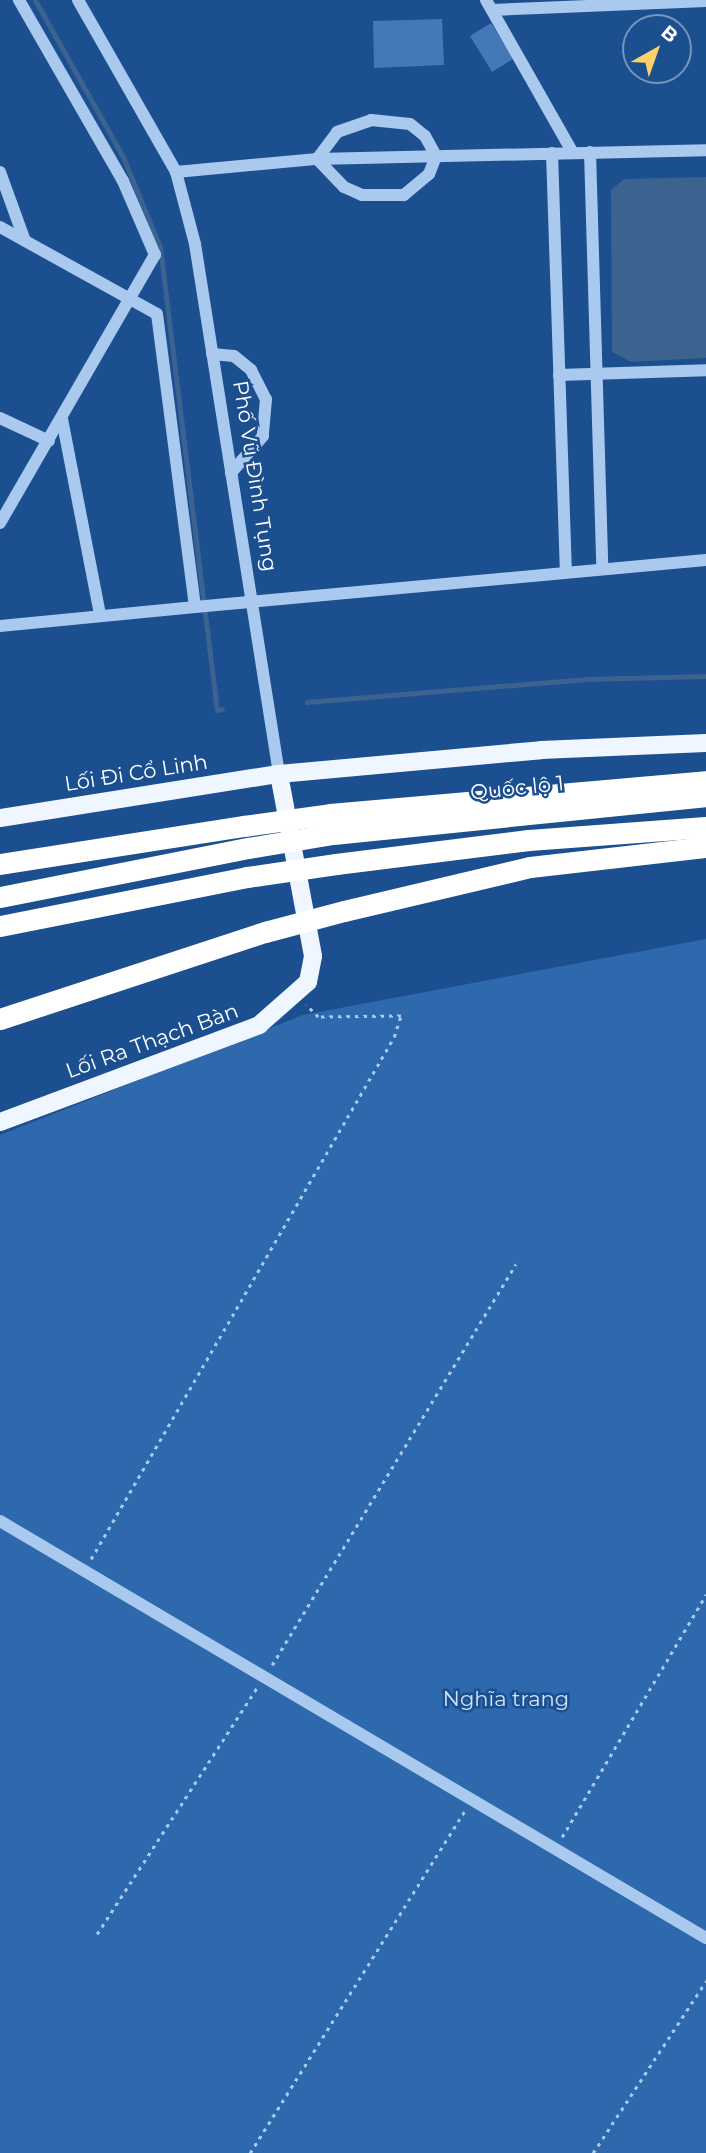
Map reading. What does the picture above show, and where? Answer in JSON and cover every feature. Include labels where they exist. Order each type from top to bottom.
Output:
[{"type":"highway","points":[[0,864],[244,826],[331,824],[706,781]]},
{"type":"highway","name":"Quốc lộ 1","points":[[331,824],[706,796]]},
{"type":"highway","points":[[0,897],[248,848],[331,824]]},
{"type":"highway","points":[[0,926],[247,877],[336,864],[706,827]]},
{"type":"highway","points":[[0,1019],[212,947],[344,911],[530,867],[706,847]]},
{"type":"highway","points":[[0,1033],[212,947]]},
{"type":"main road","name":"Lối Đi Cổ Linh","points":[[0,818],[279,774],[541,750],[706,743]]},
{"type":"main road","name":"Phố Vũ Đình Tụng","points":[[279,774],[313,956],[302,988]]},
{"type":"main road","name":"Lối Ra Thạch Bàn","points":[[0,1122],[259,1025],[302,988]]},
{"type":"street","points":[[0,523],[132,302],[155,255],[123,181],[19,0]]},
{"type":"street","name":"Phố Vũ Đình Tụng","points":[[78,0],[176,172],[195,244],[279,774]]},
{"type":"street","points":[[573,153],[489,5],[706,1]]},
{"type":"street","points":[[317,159],[337,132],[371,120],[410,124],[425,136],[436,156]]},
{"type":"street","points":[[176,172],[317,159],[706,150]]},
{"type":"street","points":[[590,152],[602,567]]},
{"type":"street","points":[[552,153],[566,571]]},
{"type":"street","points":[[317,159],[344,187],[383,197],[404,195],[419,186],[436,156]]},
{"type":"street","points":[[0,173],[25,241]]},
{"type":"street","points":[[0,227],[157,314],[195,607]]},
{"type":"street","points":[[212,354],[234,356],[251,370],[266,399],[263,436],[231,473]]},
{"type":"street","points":[[559,375],[706,370]]},
{"type":"street","points":[[0,418],[49,441]]},
{"type":"street","points":[[62,419],[100,614]]},
{"type":"street","points":[[0,626],[100,614],[252,604],[602,567],[706,560]]},
{"type":"street","points":[[0,1521],[706,1938]]},
{"type":"path","points":[[84,1571],[394,1037],[401,1016],[318,1017],[302,988]]},
{"type":"path","points":[[97,1934],[264,1678],[516,1264]]},
{"type":"path","points":[[555,1849],[706,1594]]},
{"type":"path","points":[[250,2153],[472,1800]]},
{"type":"path","points":[[593,2153],[706,1981]]},
{"type":"green space","name":"Nghĩa trang","points":[[706,939],[706,2153],[0,2153],[0,1135],[303,1015]]},
{"type":"shaded area","points":[[706,177],[706,358],[631,362],[612,352],[611,190],[624,179]]},
{"type":"building","points":[[442,19],[444,65],[374,68],[373,21]]},
{"type":"building","points":[[491,23],[513,59],[492,72],[470,36]]},
{"type":"waterway","points":[[35,0],[123,157],[160,247],[217,710],[222,709]]},
{"type":"waterway","points":[[307,702],[585,679],[706,676]]}]
